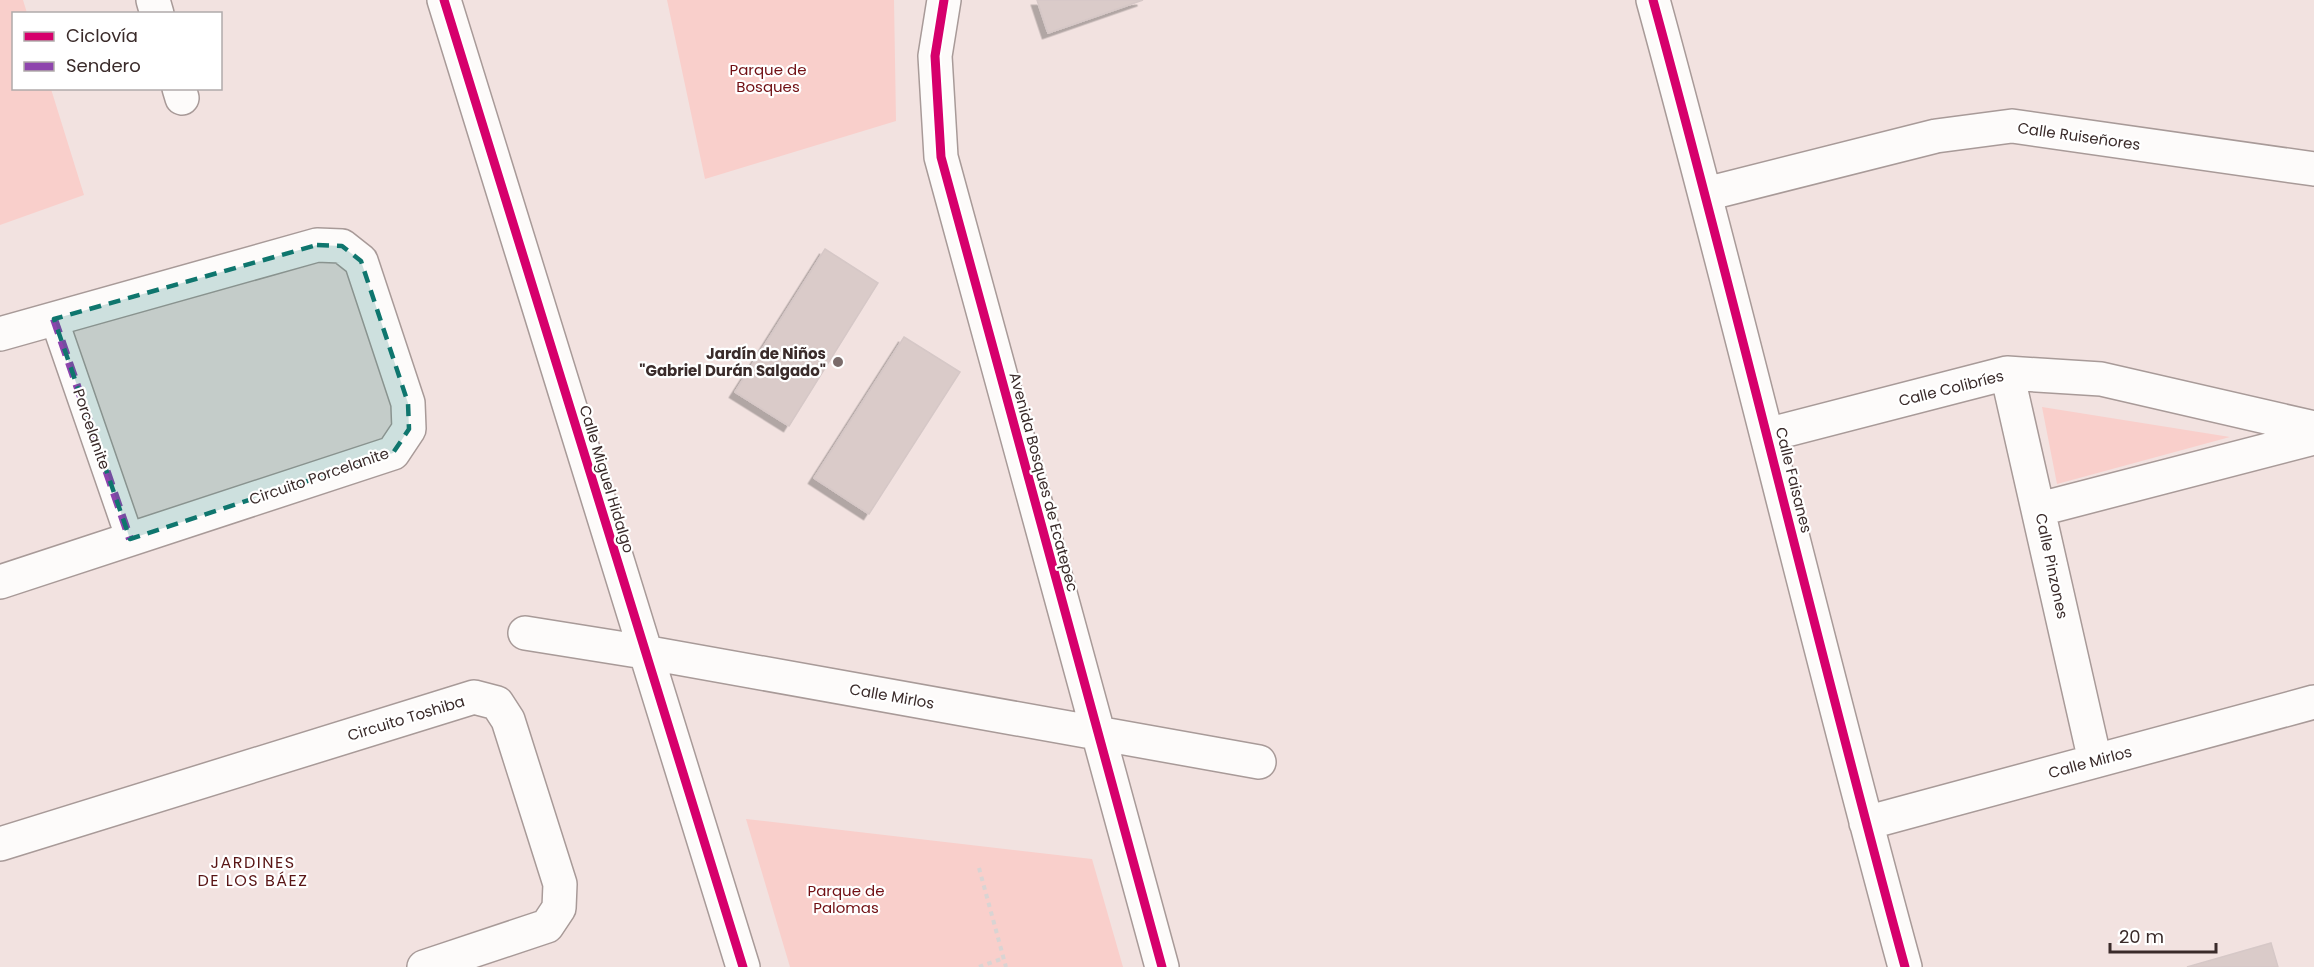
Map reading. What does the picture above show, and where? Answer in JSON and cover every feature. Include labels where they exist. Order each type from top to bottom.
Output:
[{"type":"street","name":"Calle Miguel Hidalgo","points":[[444,0],[743,967]]},
{"type":"street","name":"Avenida Bosques de Ecatepec","points":[[944,0],[935,56],[941,157],[1096,732],[1162,967]]},
{"type":"street","name":"Calle Faisanes","points":[[1653,0],[1706,194],[1905,967]]},
{"type":"street","name":"Calle Ruiseñores","points":[[1706,194],[1936,136],[2012,126],[2314,169]]},
{"type":"street","name":"Circuito Porcelanite","points":[[0,334],[317,245],[342,246],[361,261],[408,403],[408,429],[393,453],[0,582]]},
{"type":"street","name":"Porcelanite","points":[[54,319],[130,539]]},
{"type":"street","name":"Calle Colibríes","points":[[1767,435],[2007,373],[2101,379],[2314,428]]},
{"type":"street","name":"Calle Pinzones","points":[[2007,373],[2040,508],[2095,761]]},
{"type":"street","points":[[2040,508],[2314,438]]},
{"type":"street","name":"Calle Mirlos","points":[[525,633],[644,652],[1259,762]]},
{"type":"street","name":"Circuito Toshiba","points":[[0,844],[474,697],[496,703],[508,720],[560,884],[559,908],[547,926],[424,967]]},
{"type":"street","name":"Calle Mirlos","points":[[1866,822],[2314,702]]},
{"type":"path","points":[[979,868],[1006,967]]},
{"type":"path","points":[[980,967],[1004,958]]},
{"type":"highlighted area","points":[[317,245],[342,246],[361,261],[408,403],[409,429],[393,453],[130,539],[54,319]]},
{"type":"green space","points":[[0,0],[23,0],[27,12],[12,12],[12,90],[51,90],[84,195],[0,225]]},
{"type":"green space","name":"Parque de Bosques","points":[[667,0],[894,0],[896,121],[705,179]]},
{"type":"green space","points":[[2042,407],[2230,437],[2057,484]]},
{"type":"green space","name":"Parque de Palomas","points":[[746,819],[1092,859],[1123,967],[790,967]]},
{"type":"building","points":[[1037,0],[1143,0],[1048,33]]},
{"type":"building","points":[[825,249],[878,283],[789,426],[735,392]]},
{"type":"building","points":[[904,337],[960,372],[869,514],[814,478]]},
{"type":"building","points":[[2271,943],[2278,967],[2187,967]]},
{"type":"marked path","points":[[54,319],[130,539]]},
{"type":"cycle path","points":[[444,0],[743,967]]},
{"type":"cycle path","points":[[944,0],[935,56],[941,157],[1162,967]]},
{"type":"cycle path","points":[[1653,0],[1905,967]]},
{"type":"place","name":"Jardín de Niños \"Gabriel Durán Salgado\"","points":[[838,362]]},
{"type":"district","name":"JARDINES DE LOS BÁEZ","points":[[253,871]]}]
